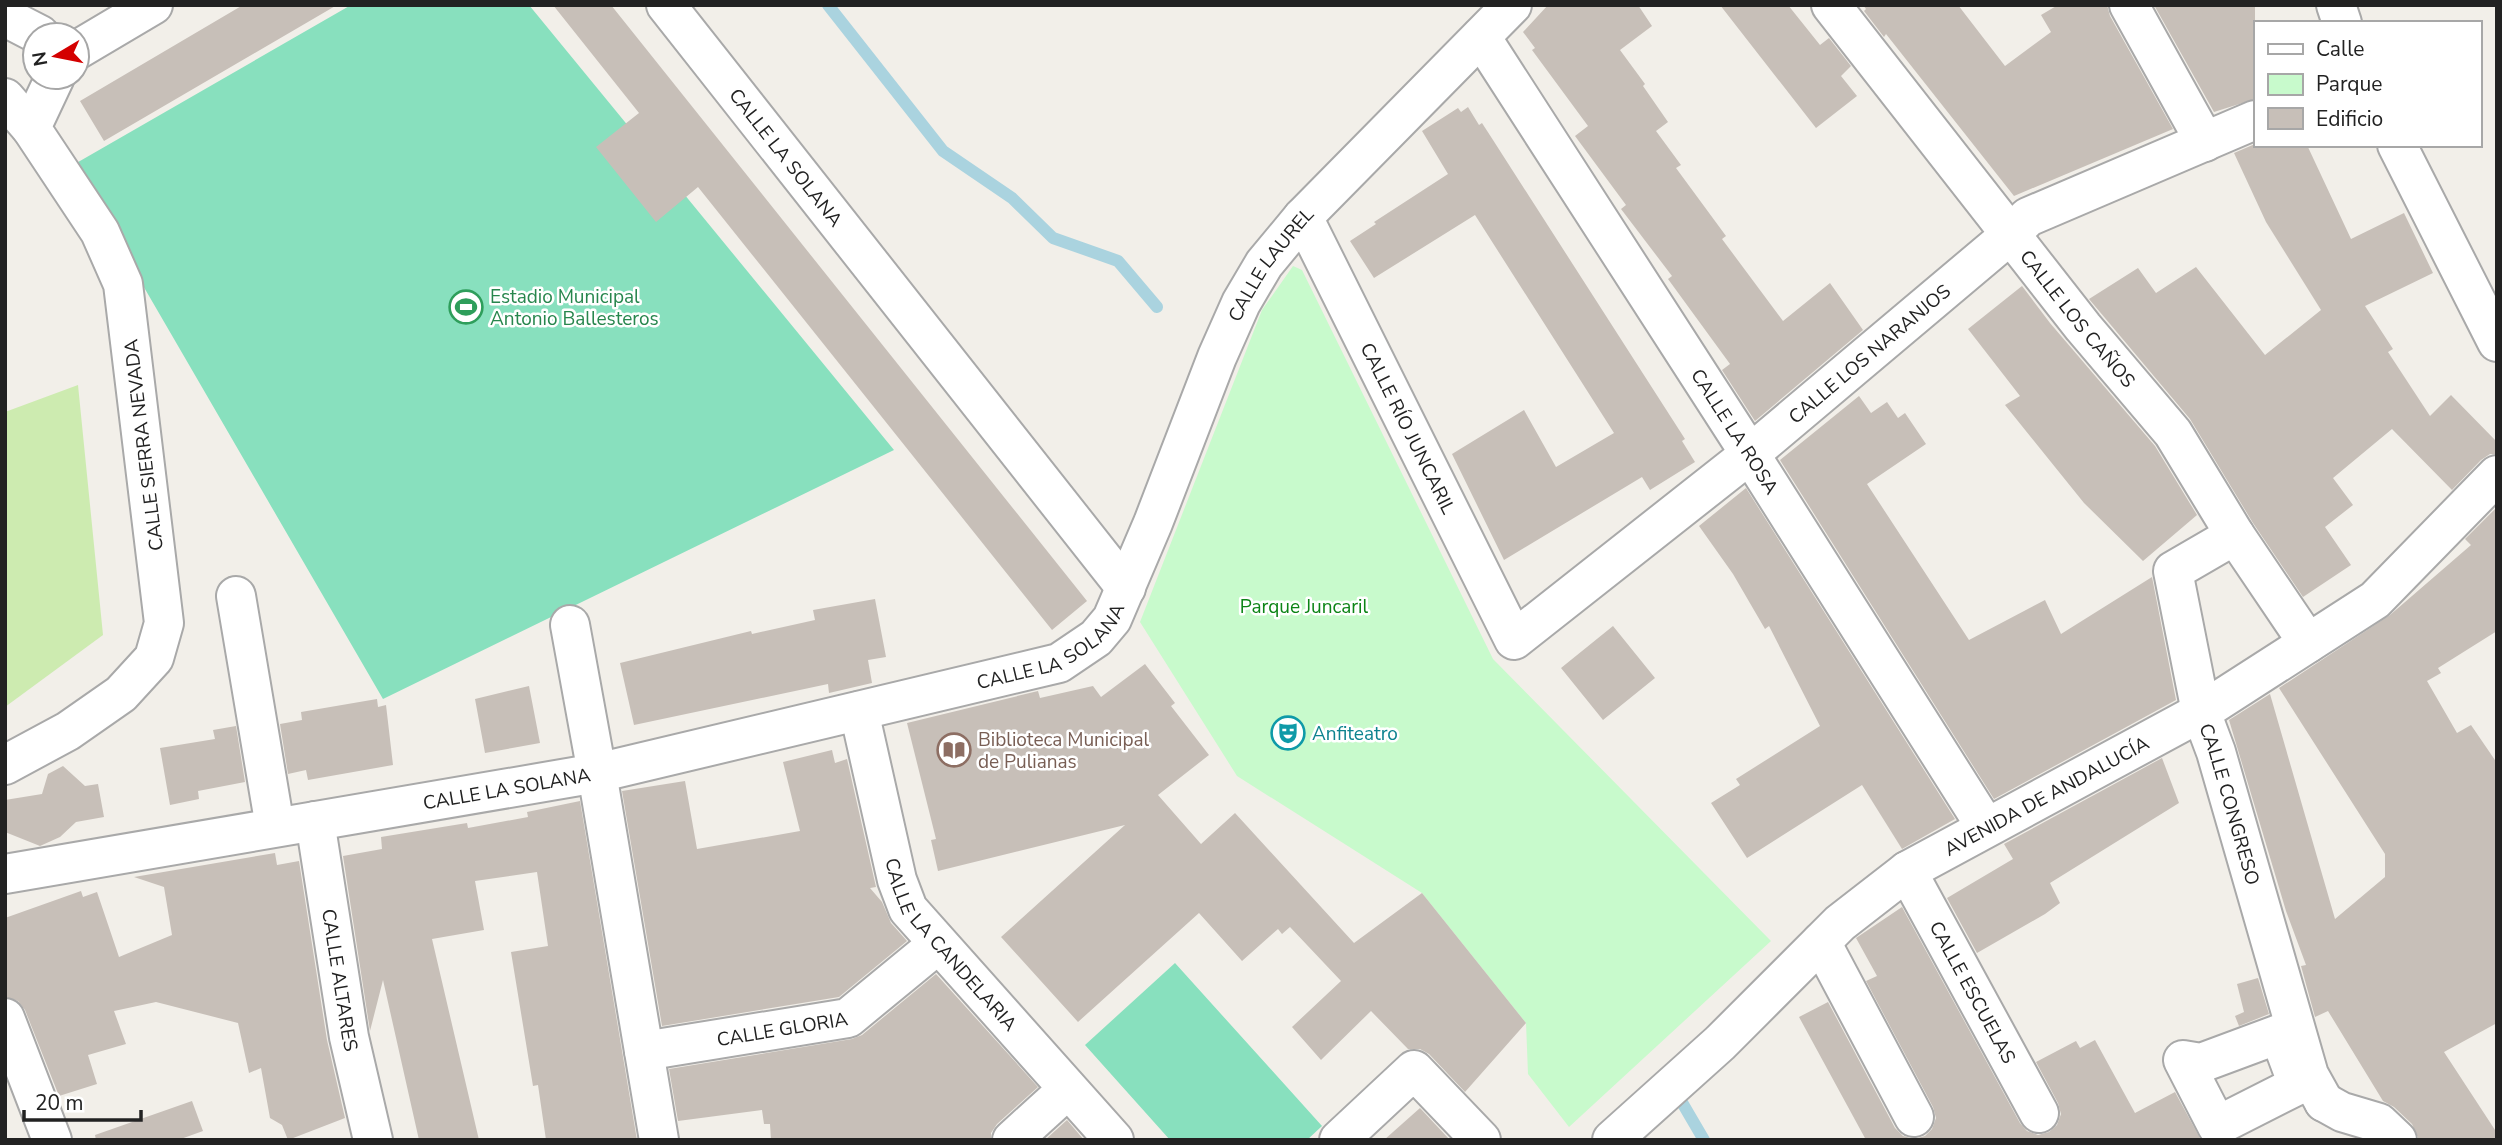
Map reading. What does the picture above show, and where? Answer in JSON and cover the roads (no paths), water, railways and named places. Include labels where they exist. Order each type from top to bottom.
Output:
[{"type":"street","points":[[91,42],[153,5]]},
{"type":"street","name":"CALLE LA SOLANA","points":[[5,874],[597,773],[1059,663],[1096,638],[1112,619],[1126,587],[666,5]]},
{"type":"street","name":"CALLE LAUREL","points":[[1126,587],[1241,303],[1264,264],[1303,217],[1512,5]]},
{"type":"street","name":"CALLE LOS CAÑOS","points":[[1831,5],[2082,327],[2174,433],[2235,535],[2308,643]]},
{"type":"street","points":[[2129,5],[2205,142]]},
{"type":"street","points":[[5,17],[21,25]]},
{"type":"street","name":"CALLE LA ROSA","points":[[1481,37],[1986,827]]},
{"type":"street","points":[[31,128],[48,91]]},
{"type":"street","name":"CALLE SIERRA NEVADA","points":[[5,98],[31,128],[100,232],[123,284],[164,623],[154,658],[121,694],[68,731],[5,765]]},
{"type":"street","name":"CALLE LOS NARANJOS","points":[[1514,640],[1750,454],[2028,217],[2254,120]]},
{"type":"street","points":[[2398,147],[2497,342]]},
{"type":"street","name":"CALLE RÍO JUNCARIL","points":[[1303,217],[1514,640]]},
{"type":"street","name":"AVENIDA DE ANDALUCÍA","points":[[1612,1140],[1720,1043],[1840,923],[1907,871],[2201,712],[2375,600],[2497,475]]},
{"type":"street","name":"CALLE CONGRESO","points":[[2235,535],[2172,571],[2201,712],[2217,752],[2309,1075],[2324,1102]]},
{"type":"street","points":[[236,596],[275,827]]},
{"type":"street","points":[[570,625],[659,1140]]},
{"type":"street","name":"CALLE LA CANDELARIA","points":[[859,711],[897,880],[908,909],[1114,1140]]},
{"type":"street","name":"CALLE ALTARES","points":[[314,821],[349,1037],[373,1140]]},
{"type":"street","name":"CALLE ESCUELAS","points":[[1907,871],[2039,1113]]},
{"type":"street","points":[[1821,942],[1914,1117]]},
{"type":"street","name":"CALLE GLORIA","points":[[644,1051],[848,1018],[938,944]]},
{"type":"street","points":[[5,1018],[52,1140]]},
{"type":"street","points":[[1339,1140],[1414,1070],[1481,1140]]},
{"type":"street","points":[[1012,1140],[1067,1090]]},
{"type":"street","points":[[2229,1133],[2324,1102],[2342,1112],[2379,1123],[2397,1140]]},
{"type":"waterway","points":[[828,5],[943,151],[1012,198],[1053,238],[1118,261],[1157,307]]},
{"type":"waterway","points":[[1680,1099],[1704,1140]]},
{"type":"place","name":"Estadio Municipal Antonio Ballesteros","points":[[466,307]]},
{"type":"place","name":"Anfiteatro","points":[[1288,733]]},
{"type":"place","name":"Biblioteca Municipal de Pulianas","points":[[954,750]]},
{"type":"park label","name":"Parque Juncaril","points":[[1304,606]]}]
